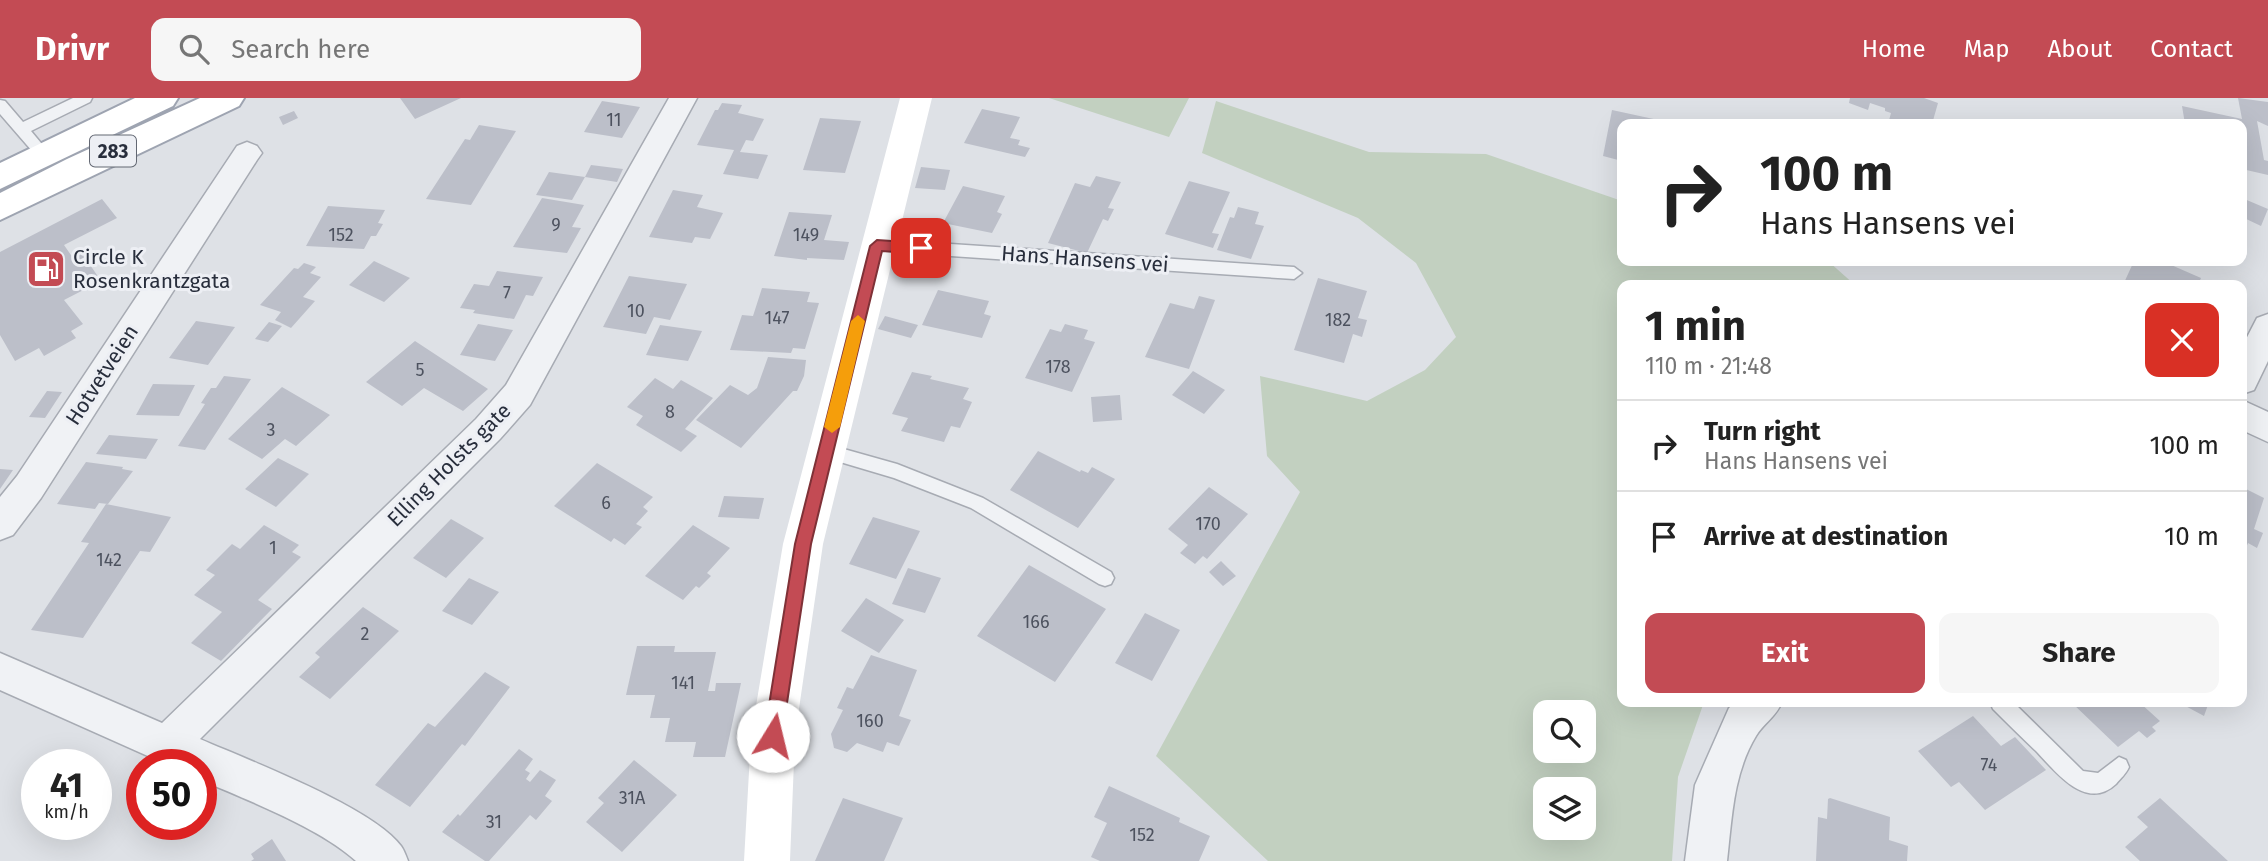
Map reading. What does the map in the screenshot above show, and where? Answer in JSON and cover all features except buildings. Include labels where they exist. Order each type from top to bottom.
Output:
[{"type":"main road","name":"283","points":[[0,177],[162,98]]},
{"type":"main road","name":"283","points":[[0,208],[92,161],[228,98]]},
{"type":"main road","points":[[767,861],[773,736],[803,544],[916,98]]},
{"type":"street","name":"Elling Holsts gate","points":[[168,744],[488,429],[518,394],[684,98]]},
{"type":"street","name":"Hotvetveien","points":[[0,524],[29,487],[247,153]]},
{"type":"street","points":[[2247,370],[2268,327]]},
{"type":"street","points":[[2247,417],[2268,428]]},
{"type":"street","points":[[0,671],[279,794],[358,835],[387,861]]},
{"type":"street","points":[[1706,861],[1715,785],[1743,720],[1757,707]]},
{"type":"lane","points":[[22,129],[85,98]]},
{"type":"lane","points":[[0,105],[44,155]]},
{"type":"lane","name":"Hans Hansens vei","points":[[877,246],[1294,273]]},
{"type":"lane","points":[[826,451],[897,471],[977,503],[1105,578]]},
{"type":"lane","points":[[2005,707],[2068,774],[2089,784],[2102,783],[2119,767]]},
{"type":"green space","points":[[1049,98],[1189,98],[1169,137]]},
{"type":"green space","points":[[1216,101],[1369,152],[1486,154],[1617,199],[1617,266],[1834,266],[1849,280],[1617,280],[1617,707],[1702,707],[1678,777],[1672,861],[1268,861],[1156,756],[1300,492],[1267,456],[1260,376],[1367,401],[1425,370],[1456,337],[1416,263],[1358,218],[1202,153]]},
{"type":"slow traffic","points":[[832,427],[858,321]]},
{"type":"place","name":"Circle K Rosenkrantzgata","points":[[46,269]]},
{"type":"route","points":[[773,736],[803,544],[877,246],[921,248]]}]
